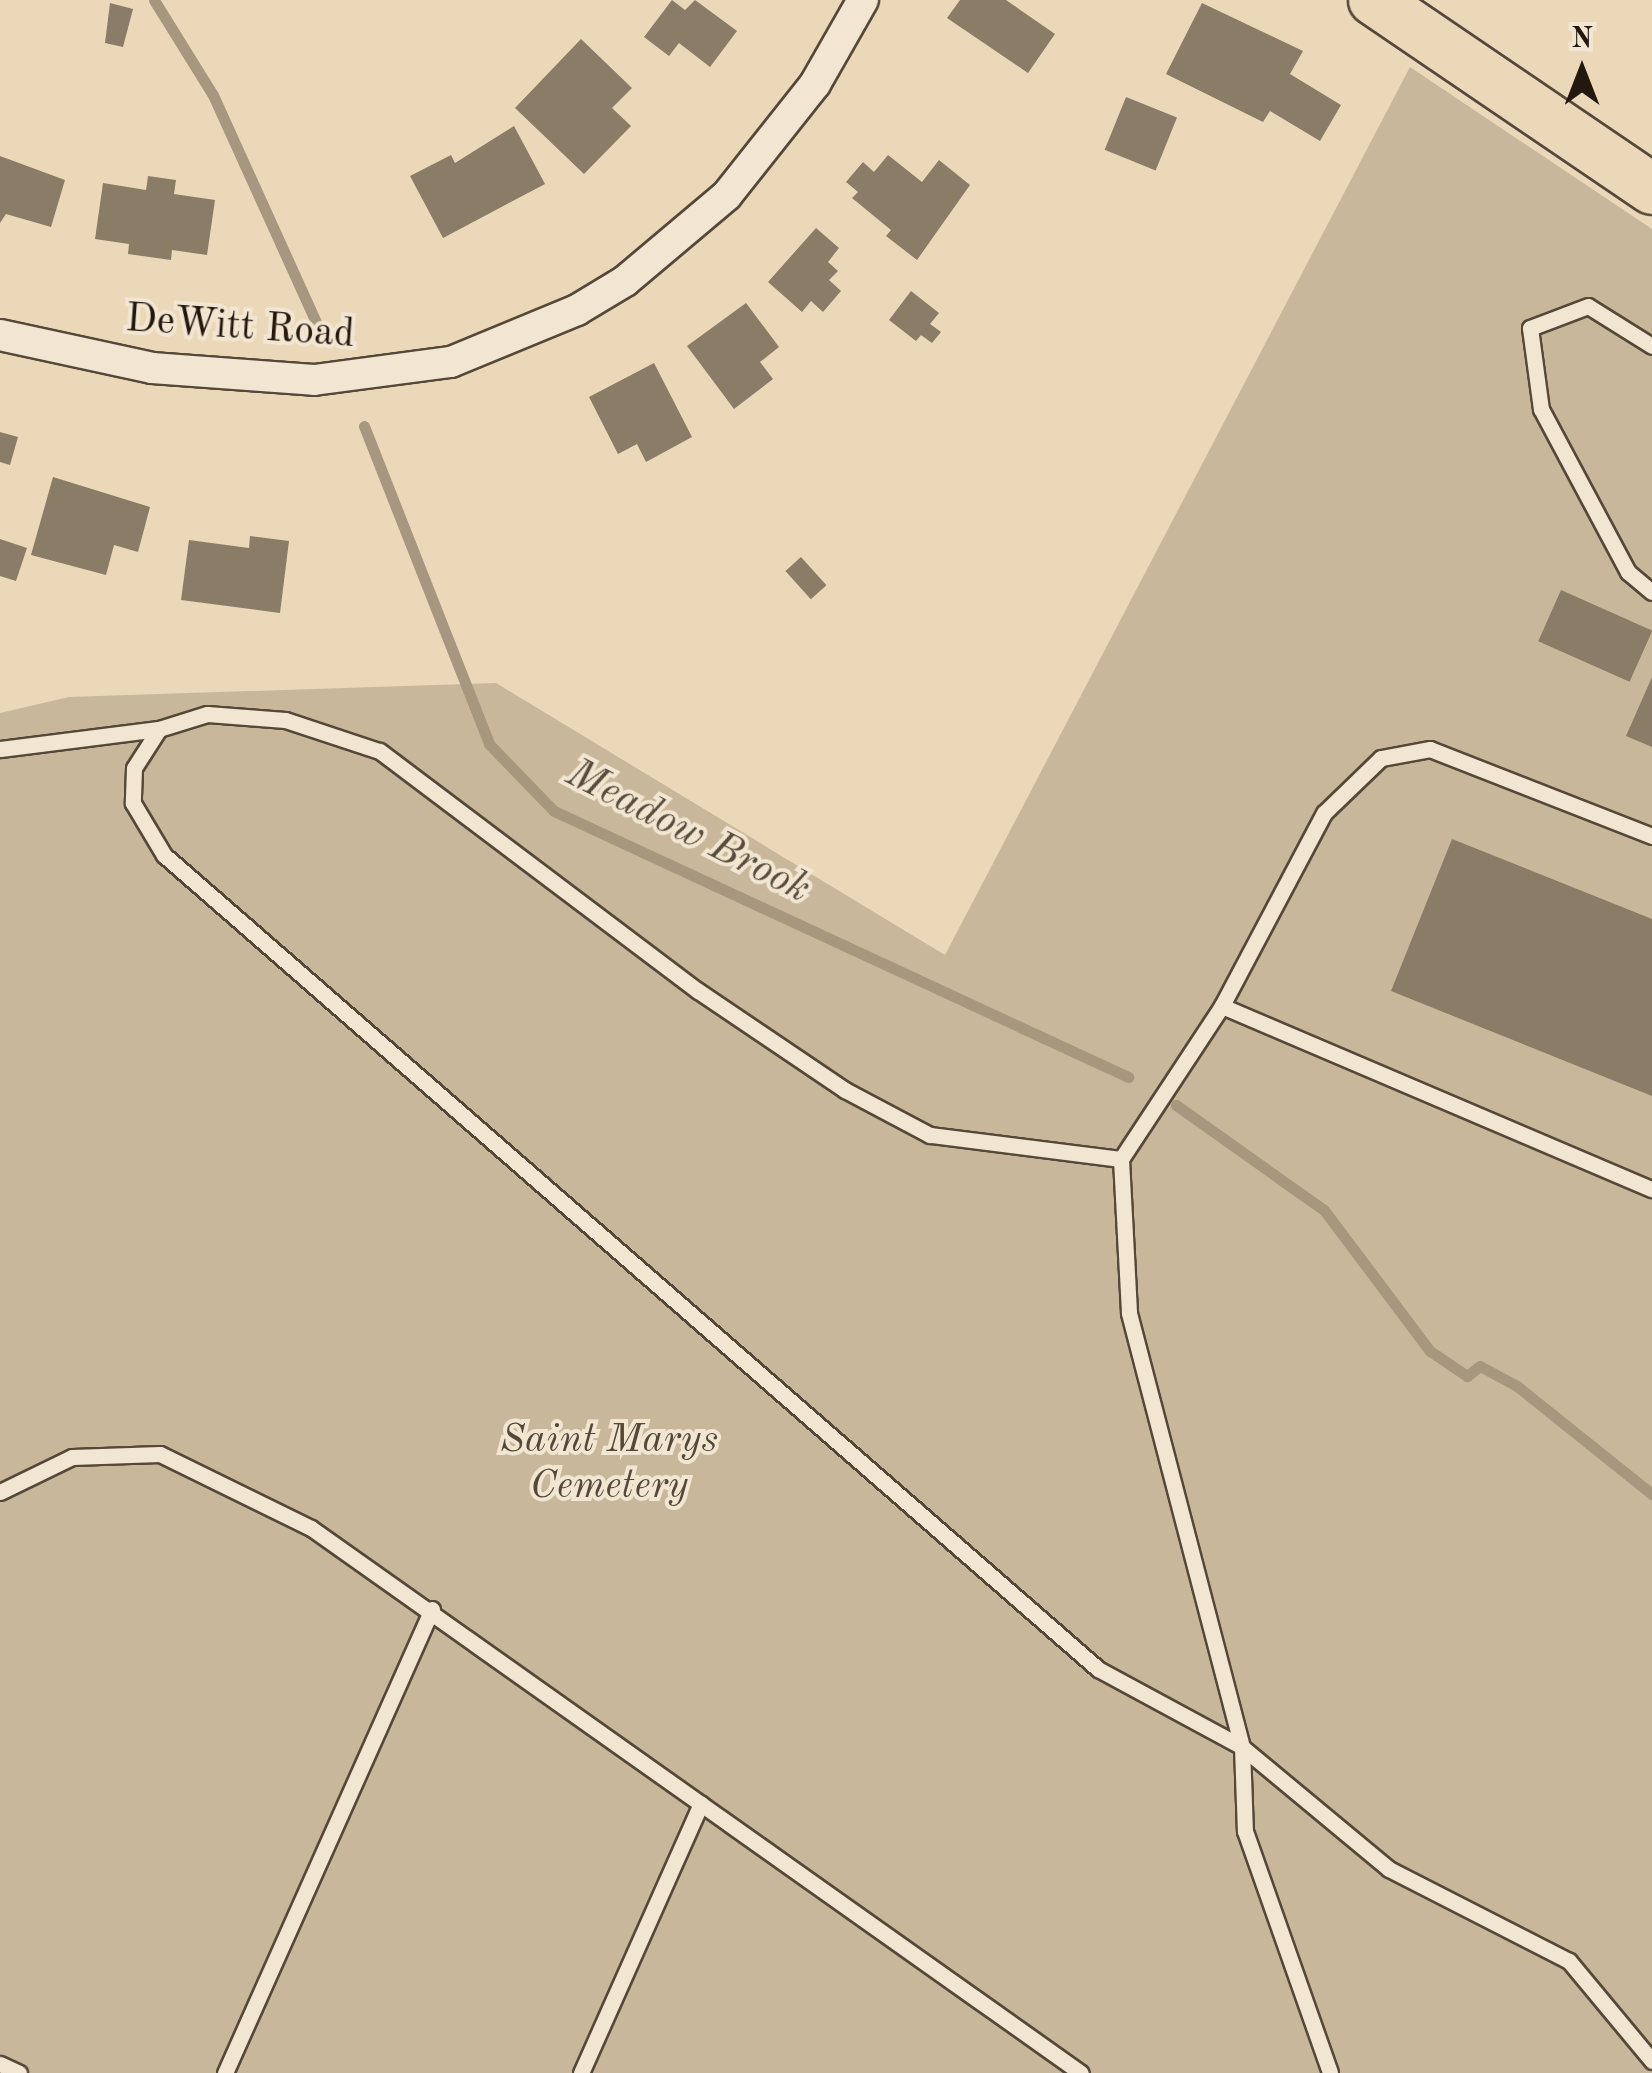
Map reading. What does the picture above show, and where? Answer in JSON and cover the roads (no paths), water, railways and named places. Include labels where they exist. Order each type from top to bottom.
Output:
[{"type":"main road","points":[[1374,0],[1652,189]]},
{"type":"street","name":"DeWitt Road","points":[[0,335],[152,368],[314,380],[452,362],[577,310],[624,281],[727,196],[815,84],[863,0]]},
{"type":"lane","points":[[1652,346],[1588,306],[1530,328],[1541,409],[1628,572],[1652,592]]},
{"type":"lane","points":[[0,748],[159,730],[207,714],[285,720],[378,751],[698,991],[845,1090],[930,1135],[1121,1159]]},
{"type":"lane","points":[[159,730],[134,768],[133,803],[164,855],[1098,1668],[1242,1748],[1390,1869],[1569,1960],[1652,2061]]},
{"type":"lane","points":[[1330,2073],[1245,1831],[1242,1748],[1129,1312],[1121,1159],[1222,1006],[1324,812],[1381,758],[1430,749],[1652,836]]},
{"type":"lane","points":[[1222,1006],[1652,1189]]},
{"type":"lane","points":[[0,1492],[72,1457],[160,1454],[310,1528],[432,1609],[1081,2073]]},
{"type":"lane","points":[[225,2073],[432,1609]]},
{"type":"lane","points":[[580,2073],[701,1803]]},
{"type":"lane","points":[[0,2064],[19,2073]]},
{"type":"waterway","name":"Meadow Brook","points":[[154,0],[213,95],[322,335]]},
{"type":"waterway","name":"Meadow Brook","points":[[364,426],[489,744],[554,811],[1128,1077]]},
{"type":"waterway","name":"Meadow Brook","points":[[1176,1105],[1324,1210],[1430,1351],[1467,1376],[1480,1366],[1517,1386],[1652,1494]]},
{"type":"park label","name":"Saint Marys Cemetery","points":[[609,1464]]}]
